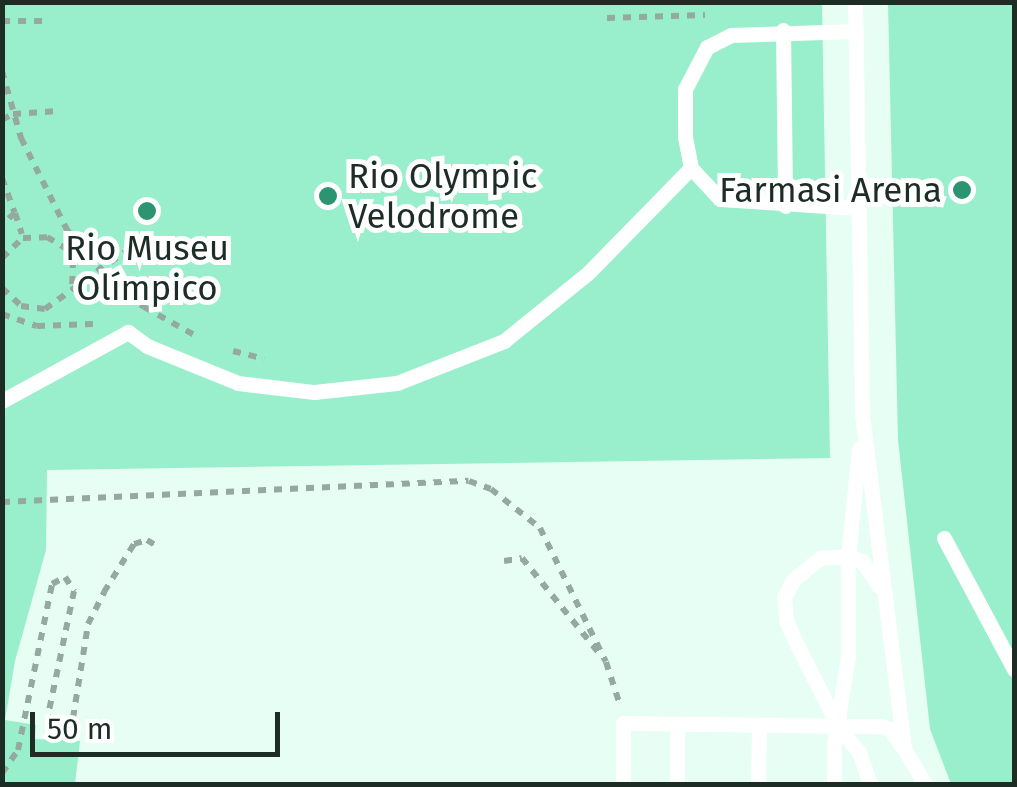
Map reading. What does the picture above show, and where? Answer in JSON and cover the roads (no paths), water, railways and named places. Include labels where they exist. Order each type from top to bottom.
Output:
[{"type":"lane","points":[[855,2],[862,415],[904,749]]},
{"type":"lane","points":[[783,30],[785,206]]},
{"type":"lane","points":[[856,31],[731,34],[708,47],[695,64],[685,89],[685,137],[691,168],[720,199],[858,208]]},
{"type":"lane","points":[[2,402],[128,332],[147,346],[238,383],[314,392],[397,383],[504,340],[588,272],[691,168]]},
{"type":"lane","points":[[834,784],[848,656],[848,556],[862,415]]},
{"type":"lane","points":[[944,538],[1014,669]]},
{"type":"lane","points":[[870,784],[858,752],[838,726],[786,620],[784,597],[805,567],[820,558],[848,556],[862,561],[881,589]]},
{"type":"lane","points":[[623,784],[623,722],[890,728],[925,784]]},
{"type":"lane","points":[[677,724],[677,784]]},
{"type":"lane","points":[[758,784],[759,725]]},
{"type":"place","name":"Farmasi Arena","points":[[962,190]]},
{"type":"place","name":"Rio Olympic Velodrome","points":[[328,196]]},
{"type":"place","name":"Rio Museu Olímpico","points":[[147,211]]}]
